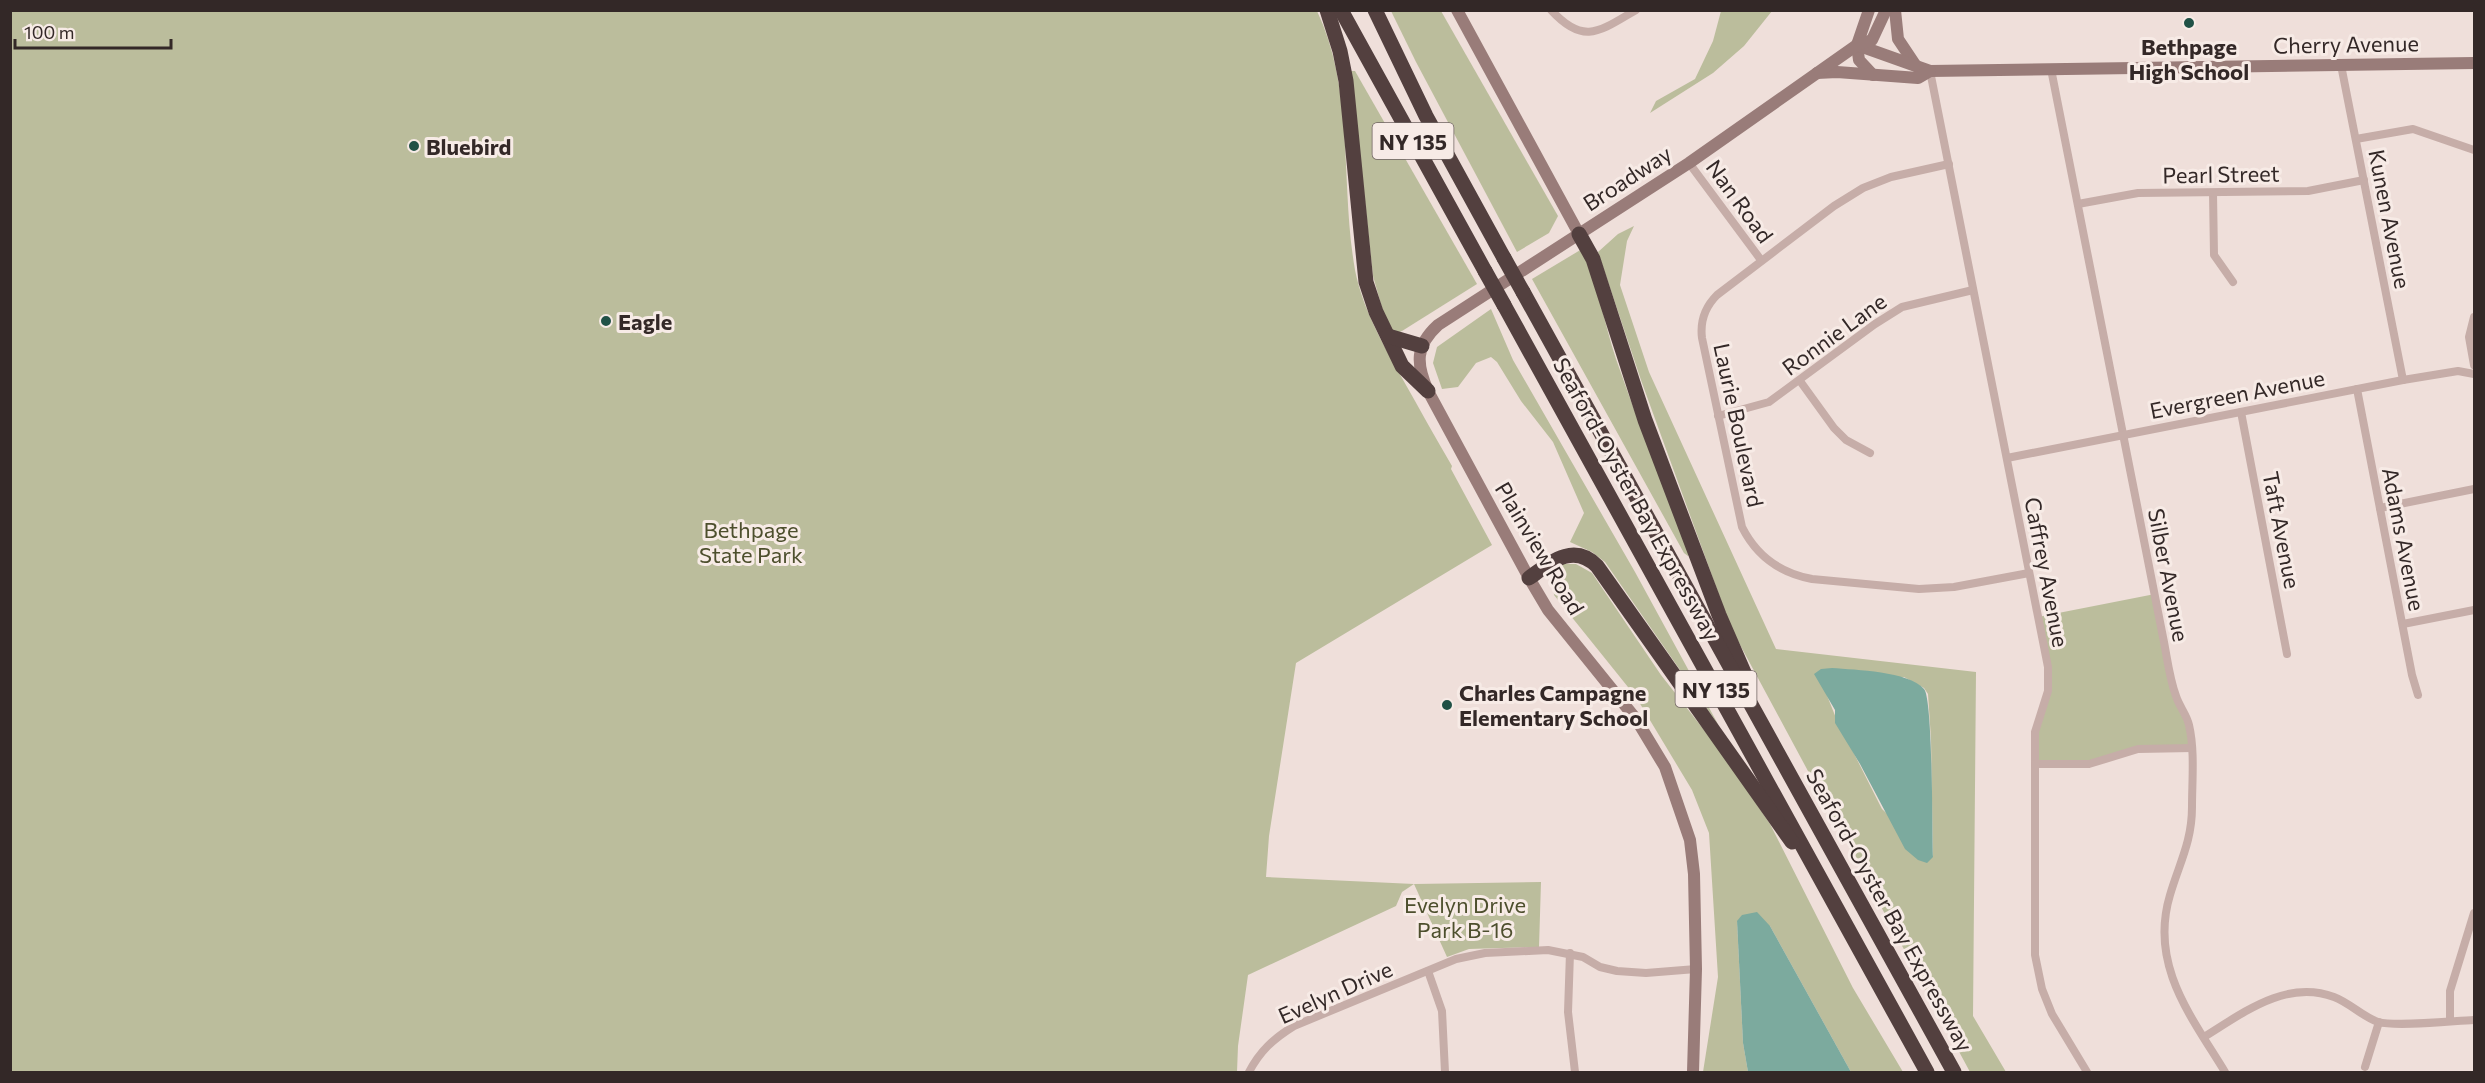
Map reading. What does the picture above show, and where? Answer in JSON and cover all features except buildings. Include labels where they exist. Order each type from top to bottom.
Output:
[{"type":"highway","points":[[1327,10],[1340,51],[1346,81],[1364,269],[1376,312],[1402,366],[1428,391]]},
{"type":"highway","name":"Seaford-Oyster Bay Expressway","points":[[1341,10],[1927,1072]]},
{"type":"highway","name":"Seaford-Oyster Bay Expressway","points":[[1375,10],[1426,116],[1954,1072]]},
{"type":"highway","points":[[1579,234],[1593,259],[1645,420],[1719,615],[1776,750]]},
{"type":"highway","points":[[1388,336],[1422,346]]},
{"type":"highway","points":[[1528,578],[1557,558],[1570,554],[1592,561],[1603,572],[1830,896]]},
{"type":"main road","points":[[1457,10],[1579,234]]},
{"type":"main road","points":[[1869,10],[1857,45],[1859,60],[1874,75]]},
{"type":"main road","name":"Broadway","points":[[1422,346],[1438,325],[1689,163],[1857,45],[1872,40],[1886,10]]},
{"type":"main road","points":[[1894,10],[1898,39],[1916,66]]},
{"type":"main road","name":"Cherry Avenue","points":[[1857,45],[1930,71],[2475,63]]},
{"type":"main road","name":"Cherry Avenue","points":[[1818,73],[1918,78],[1930,71]]},
{"type":"main road","name":"Plainview Road","points":[[1422,346],[1420,367],[1428,391],[1528,578],[1548,610],[1646,734],[1665,766],[1690,840],[1694,874],[1696,969],[1693,1072]]},
{"type":"street","points":[[1551,10],[1563,23],[1583,33],[1599,32],[1636,10]]},
{"type":"street","name":"Kunen Avenue","points":[[2341,65],[2403,380]]},
{"type":"street","name":"Silber Avenue","points":[[2051,69],[2176,696],[2189,724],[2192,748],[2190,831],[2184,859],[2169,896],[2164,927],[2166,962],[2175,987],[2225,1072]]},
{"type":"street","name":"Caffrey Avenue","points":[[1930,71],[2050,683],[2035,732],[2036,956],[2042,989],[2052,1014],[2086,1072]]},
{"type":"street","points":[[2356,138],[2413,129],[2475,150]]},
{"type":"street","name":"Nan Road","points":[[1689,163],[1761,260]]},
{"type":"street","name":"Laurie Boulevard","points":[[1949,164],[1891,177],[1863,188],[1834,206],[1717,295],[1710,302],[1703,318],[1702,338],[1742,527],[1758,552],[1785,571],[1812,579],[1919,589],[1954,587],[2029,573]]},
{"type":"street","name":"Pearl Street","points":[[2078,204],[2138,193],[2308,191],[2364,180]]},
{"type":"street","points":[[2213,193],[2214,255],[2233,282]]},
{"type":"street","name":"Ronnie Lane","points":[[1718,416],[1769,402],[1875,324],[1902,307],[1973,290]]},
{"type":"street","points":[[2474,317],[2469,337],[2475,365]]},
{"type":"street","name":"Evergreen Avenue","points":[[2007,458],[2403,380],[2458,371],[2475,374]]},
{"type":"street","points":[[1800,381],[1834,428],[1846,440],[1870,453]]},
{"type":"street","name":"Adams Avenue","points":[[2357,389],[2418,695]]},
{"type":"street","name":"Taft Avenue","points":[[2241,412],[2287,654]]},
{"type":"street","points":[[2380,508],[2475,489]]},
{"type":"street","points":[[2403,624],[2475,610]]},
{"type":"street","points":[[2035,764],[2089,764],[2138,749],[2192,748]]},
{"type":"street","points":[[2450,1021],[2450,992],[2475,913]]},
{"type":"street","name":"Evelyn Drive","points":[[1249,1072],[1257,1056],[1273,1039],[1294,1026],[1456,959],[1485,953],[1548,950],[1570,953],[1583,957],[1600,967],[1617,971],[1646,973],[1696,969]]},
{"type":"street","points":[[1570,953],[1568,1012],[1575,1072]]},
{"type":"street","points":[[1428,971],[1437,991],[1442,1011],[1446,1072]]},
{"type":"street","points":[[2204,1037],[2268,999],[2295,992],[2315,992],[2335,997],[2379,1022],[2475,1020]]},
{"type":"street","points":[[2365,1067],[2379,1022]]},
{"type":"green space","name":"Bethpage State Park","points":[[10,11],[1317,11],[1329,42],[1337,73],[1345,138],[1351,237],[1355,270],[1363,299],[1381,339],[1452,466],[1451,469],[1492,545],[1296,663],[1269,836],[1266,877],[1414,884],[1402,892],[1396,906],[1248,975],[1238,1046],[1237,1072],[11,1072]]},
{"type":"green space","points":[[1391,11],[1441,11],[1558,216],[1549,233],[1517,252]]},
{"type":"green space","points":[[1721,11],[1772,11],[1744,46],[1713,73],[1650,113],[1656,101],[1695,79],[1713,41]]},
{"type":"green space","points":[[1351,71],[1355,71],[1477,284],[1394,334],[1384,315],[1373,276]]},
{"type":"green space","points":[[1634,226],[1627,241],[1620,285],[1649,372],[1776,649],[1976,672],[1973,1016],[2006,1072],[1970,1072],[1731,628],[1642,383],[1598,252],[1618,234]],"holes":[[[1904,677],[1924,688],[1928,694],[1931,739],[1933,857],[1882,809],[1836,718],[1826,693]]]},
{"type":"green space","points":[[1582,249],[1616,359],[1690,553],[1688,556],[1684,553],[1532,279]]},
{"type":"green space","points":[[1491,309],[1513,360],[1635,572],[1719,726],[1605,562],[1592,552],[1570,542],[1584,513],[1553,442],[1521,401],[1497,362],[1491,357],[1476,363],[1458,387],[1442,389],[1433,363],[1437,347]]},
{"type":"green space","points":[[1561,564],[1576,564],[1592,573],[1661,675],[1722,753],[1770,824],[1853,988],[1903,1072],[1851,1072],[1770,926],[1737,921],[1743,1043],[1748,1072],[1703,1072],[1718,977],[1709,833],[1692,790],[1636,697],[1554,595],[1552,570]]},
{"type":"green space","points":[[2155,594],[2176,695],[2189,724],[2192,748],[2138,749],[2104,761],[2035,764],[2035,732],[2048,691],[2038,617]]},
{"type":"green space","name":"Evelyn Drive Park B-16","points":[[1541,882],[1539,947],[1469,949],[1447,957],[1414,884]]},
{"type":"water","points":[[1832,668],[1894,675],[1906,678],[1924,689],[1931,740],[1932,796],[1933,857],[1927,863],[1918,860],[1905,849],[1860,764],[1835,723],[1835,710],[1814,674],[1821,669]]},
{"type":"water","points":[[1757,912],[1770,926],[1851,1072],[1748,1072],[1743,1043],[1737,921],[1742,915]]},
{"type":"place","name":"Bethpage High School","points":[[2189,23]]},
{"type":"place","name":"Bluebird","points":[[414,146]]},
{"type":"place","name":"Eagle","points":[[606,321]]},
{"type":"place","name":"Charles Campagne Elementary School","points":[[1447,705]]}]
